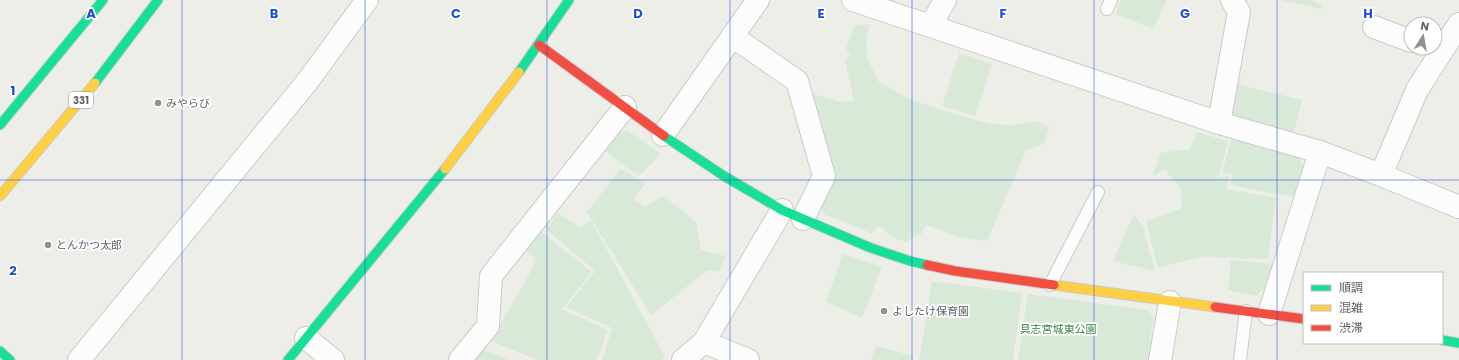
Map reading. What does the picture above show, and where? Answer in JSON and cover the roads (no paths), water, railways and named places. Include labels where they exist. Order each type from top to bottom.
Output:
[{"type":"main road","points":[[0,125],[103,0]]},
{"type":"main road","name":"331","points":[[0,196],[94,84],[158,0]]},
{"type":"main road","points":[[288,360],[457,155],[539,44],[569,0]]},
{"type":"main road","points":[[539,44],[663,135],[724,176],[782,210],[871,248],[910,261],[955,271],[1303,320]]},
{"type":"main road","points":[[1443,340],[1459,343]]},
{"type":"main road","points":[[0,351],[10,360]]},
{"type":"street","points":[[79,360],[307,82],[367,0]]},
{"type":"street","points":[[663,135],[758,0]]},
{"type":"street","points":[[853,0],[1220,123],[1320,152],[1459,207]]},
{"type":"street","points":[[931,26],[945,0]]},
{"type":"street","points":[[1220,123],[1239,12],[1232,0]]},
{"type":"street","points":[[1443,41],[1459,24]]},
{"type":"street","points":[[1374,27],[1403,38]]},
{"type":"street","points":[[732,36],[797,81],[824,176],[803,219]]},
{"type":"street","points":[[1381,175],[1430,56]]},
{"type":"street","points":[[460,360],[488,326],[491,276],[624,107]]},
{"type":"street","points":[[1269,314],[1320,152]]},
{"type":"street","points":[[683,360],[704,342],[782,210]]},
{"type":"street","points":[[1160,360],[1170,302]]},
{"type":"street","points":[[306,338],[333,360]]},
{"type":"street","points":[[704,342],[748,360]]},
{"type":"lane","points":[[1050,284],[1098,192]]},
{"type":"lane","points":[[1240,360],[1246,311]]},
{"type":"place","name":"みやらび","points":[[158,103]]},
{"type":"place","name":"とんかつ太郎","points":[[48,245]]},
{"type":"place","name":"よしたけ保育園","points":[[884,311]]},
{"type":"park label","name":"具志宮城東公園","points":[[1058,329]]}]
